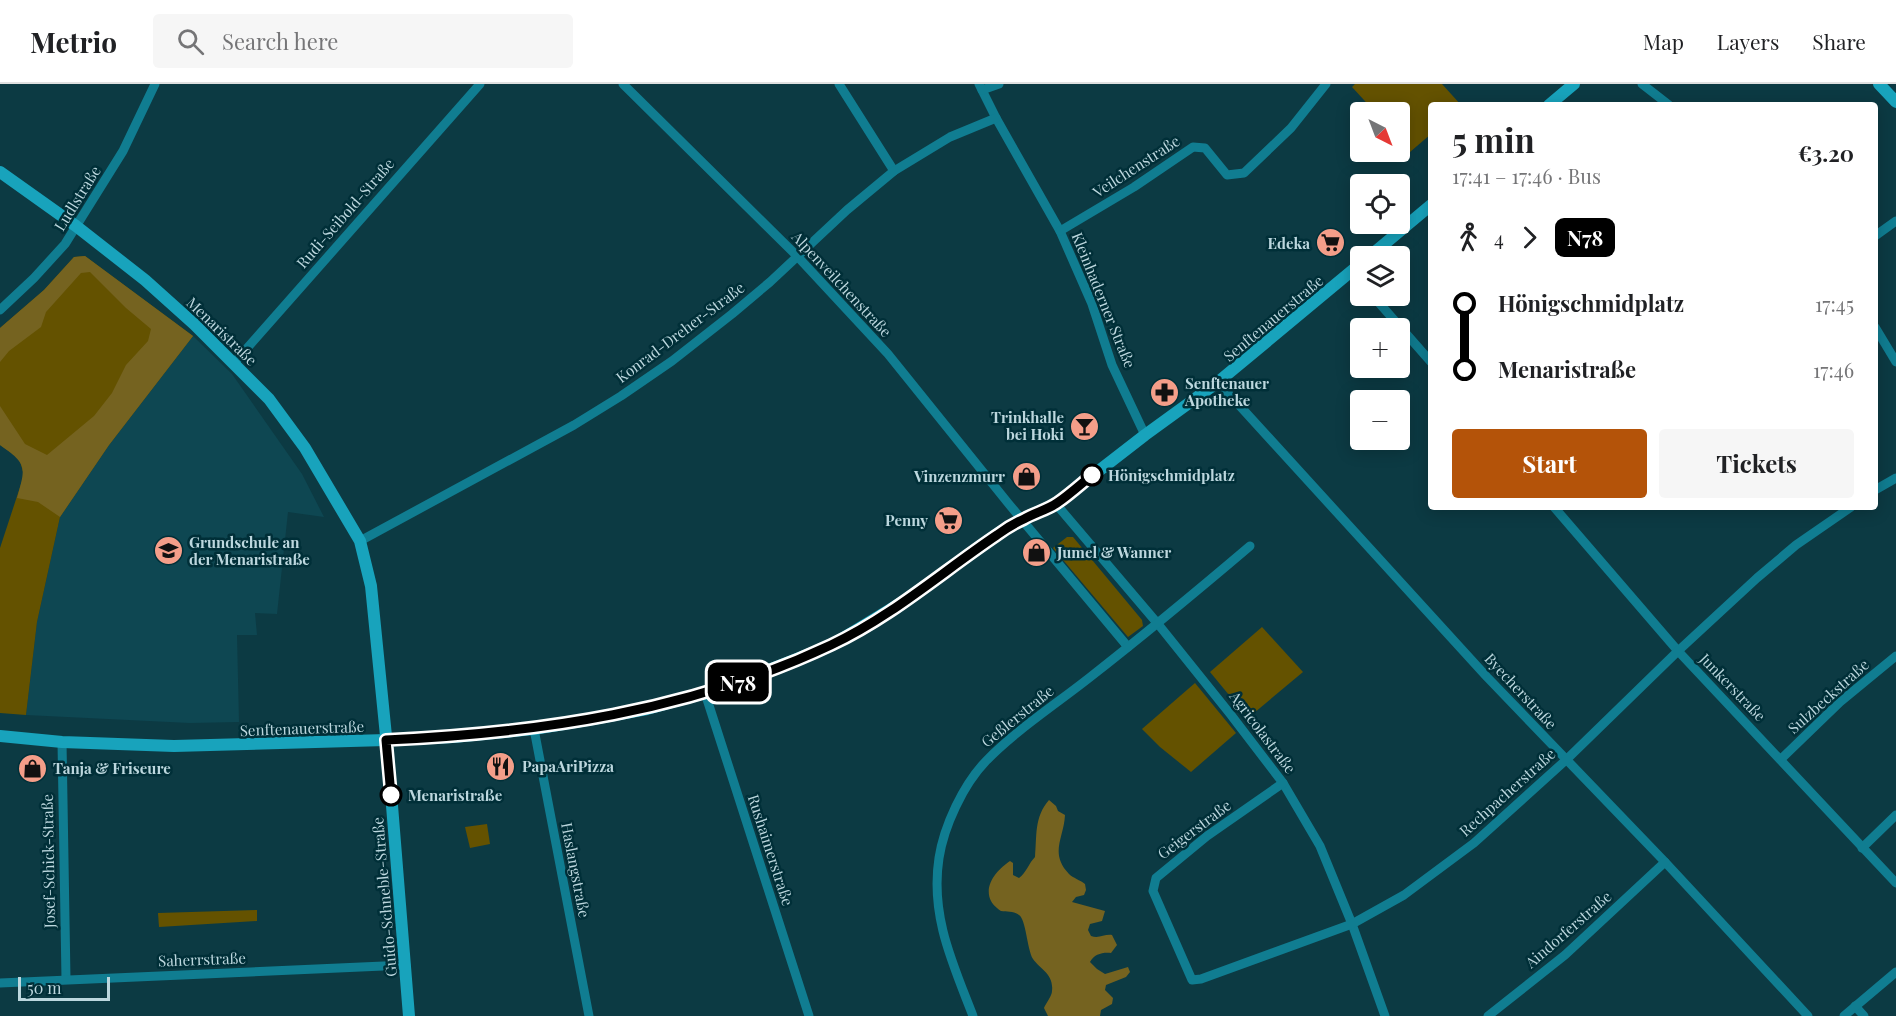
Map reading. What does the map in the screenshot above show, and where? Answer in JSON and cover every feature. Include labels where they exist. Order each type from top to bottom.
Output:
[{"type":"street","name":"Ludlstraße","points":[[0,310],[65,244],[123,151],[155,84]]},
{"type":"street","name":"Rudi-Seibold-Straße","points":[[234,363],[480,84]]},
{"type":"street","name":"Alpenveilchenstraße","points":[[623,84],[797,256],[888,354],[1022,519]]},
{"type":"street","points":[[839,84],[894,171]]},
{"type":"street","points":[[981,87],[999,84]]},
{"type":"street","name":"Veilchenstraße","points":[[1060,231],[1134,187],[1193,147],[1205,148],[1227,175],[1244,173],[1291,128],[1326,84]]},
{"type":"street","points":[[1553,102],[1574,84]]},
{"type":"street","points":[[1642,84],[1666,102]]},
{"type":"street","points":[[1879,84],[1896,102]]},
{"type":"street","name":"Kleinhaderner Straße","points":[[981,87],[1060,231],[1092,304],[1112,365],[1145,435]]},
{"type":"street","name":"Konrad-Dreher-Straße","points":[[360,540],[529,450],[621,396],[672,361],[732,314],[847,210],[894,171],[950,137],[996,118]]},
{"type":"street","name":"Menaristraße","points":[[0,172],[76,226],[145,280],[194,324],[269,399],[305,448],[360,540],[371,586],[386,740]]},
{"type":"street","points":[[1382,246],[1428,207]]},
{"type":"street","points":[[1878,234],[1896,221]]},
{"type":"street","name":"Senftenauerstraße","points":[[1145,435],[1218,382],[1350,278]]},
{"type":"street","points":[[1382,306],[1428,359]]},
{"type":"street","points":[[1878,332],[1896,362]]},
{"type":"street","name":"Byecherstraße","points":[[1218,382],[1479,668],[1665,862],[1808,1016]]},
{"type":"street","points":[[1128,647],[1022,519],[1056,504],[1145,435]]},
{"type":"street","points":[[1878,488],[1896,478]]},
{"type":"street","name":"Agricolastraße","points":[[1056,504],[1158,624],[1239,724],[1283,783],[1320,846],[1352,924],[1385,1016]]},
{"type":"street","name":"Junkerstraße","points":[[1557,510],[1678,651],[1896,883]]},
{"type":"street","name":"Rechpacherstraße","points":[[1192,980],[1201,979],[1352,924],[1404,895],[1474,843],[1566,760],[1772,564],[1847,510]]},
{"type":"street","name":"Senftenauerstraße","points":[[0,736],[62,742],[174,746],[386,740],[534,729],[647,709],[756,676],[832,645],[906,600],[997,534],[1022,519]]},
{"type":"street","name":"Geßlerstraße","points":[[973,1016],[943,934],[937,900],[939,859],[948,824],[965,791],[985,762],[1015,736],[1158,624],[1250,546]]},
{"type":"street","name":"Sulzbeckstraße","points":[[1781,759],[1840,702],[1896,656]]},
{"type":"street","name":"Rushaimerstraße","points":[[705,693],[809,1016]]},
{"type":"street","name":"Haslangstraße","points":[[534,729],[589,1016]]},
{"type":"street","name":"Guido-Schneble-Straße","points":[[386,740],[409,1016]]},
{"type":"street","name":"Josef-Schick-Straße","points":[[62,742],[66,979]]},
{"type":"street","name":"Geigerstraße","points":[[1192,980],[1153,891],[1156,878],[1207,836],[1283,783]]},
{"type":"street","points":[[1862,848],[1896,815]]},
{"type":"street","name":"Aindorferstraße","points":[[1488,1016],[1565,955],[1665,862]]},
{"type":"street","name":"Saherrstraße","points":[[0,983],[406,964]]},
{"type":"street","points":[[1844,1016],[1896,972]]},
{"type":"street","points":[[1856,1006],[1864,1016]]},
{"type":"shaded area","points":[[1355,84],[1442,84],[1458,102],[1428,102],[1428,137],[1410,152],[1410,102],[1366,102],[1352,87]]},
{"type":"shaded area","points":[[85,256],[193,336],[109,445],[60,517],[37,622],[26,715],[0,713],[0,548],[24,475],[19,458],[0,445],[0,328],[44,290],[74,257]]},
{"type":"shaded area","points":[[85,256],[193,336],[109,445],[60,517],[38,502],[17,498],[23,472],[20,462],[0,445],[0,406],[25,444],[47,455],[94,416],[112,393],[126,365],[148,341],[151,329],[90,272],[81,273],[46,312],[41,327],[9,351],[0,362],[0,328],[44,290],[74,257]]},
{"type":"shaded area","name":"Grundschule an der Menaristraße","points":[[193,336],[232,374],[302,474],[324,517],[288,512],[277,614],[255,613],[257,635],[237,635],[239,722],[190,723],[26,715],[37,622],[60,517],[109,445]]},
{"type":"shaded area","points":[[1067,537],[1073,537],[1142,620],[1143,626],[1128,637],[1053,548]]},
{"type":"shaded area","points":[[1262,627],[1303,672],[1248,718],[1210,672]]},
{"type":"shaded area","points":[[1195,683],[1236,733],[1191,772],[1142,729]]},
{"type":"shaded area","points":[[1049,800],[1058,811],[1065,815],[1059,845],[1063,866],[1069,874],[1085,884],[1084,895],[1076,897],[1072,902],[1105,911],[1102,921],[1090,924],[1088,930],[1094,937],[1112,935],[1117,945],[1111,953],[1099,954],[1090,962],[1105,974],[1128,967],[1130,972],[1126,977],[1106,985],[1105,990],[1113,998],[1112,1004],[1101,1010],[1100,1016],[1048,1016],[1044,1008],[1052,993],[1051,980],[1033,959],[1021,918],[1015,913],[1001,911],[989,895],[990,883],[1005,864],[1010,861],[1013,863],[1013,875],[1019,878],[1035,857],[1039,820]]},
{"type":"shaded area","points":[[487,824],[490,844],[470,848],[465,827]]},
{"type":"shaded area","points":[[257,910],[257,921],[159,927],[158,913]]},
{"type":"bus line","name":"N78","points":[[391,795],[386,740],[534,729],[593,719],[647,709],[726,687],[756,676],[832,645],[867,625],[944,574],[997,534],[1022,519],[1056,504],[1092,475]]},
{"type":"place","name":"Edeka","points":[[1331,243]]},
{"type":"place","name":"Senftenauer Apotheke","points":[[1164,392]]},
{"type":"place","name":"Trinkhalle bei Hoki","points":[[1085,426]]},
{"type":"place","name":"Hönigschmidplatz","points":[[1092,475]]},
{"type":"place","name":"Vinzenzmurr","points":[[1026,476]]},
{"type":"place","name":"Penny","points":[[949,520]]},
{"type":"place","name":"Grundschule an der Menaristraße","points":[[168,551]]},
{"type":"place","name":"Jumel & Wanner","points":[[1036,552]]},
{"type":"place","name":"PapaAriPizza","points":[[501,766]]},
{"type":"place","name":"Tanja & Friseure","points":[[32,768]]},
{"type":"place","name":"Menaristraße","points":[[391,795]]}]
